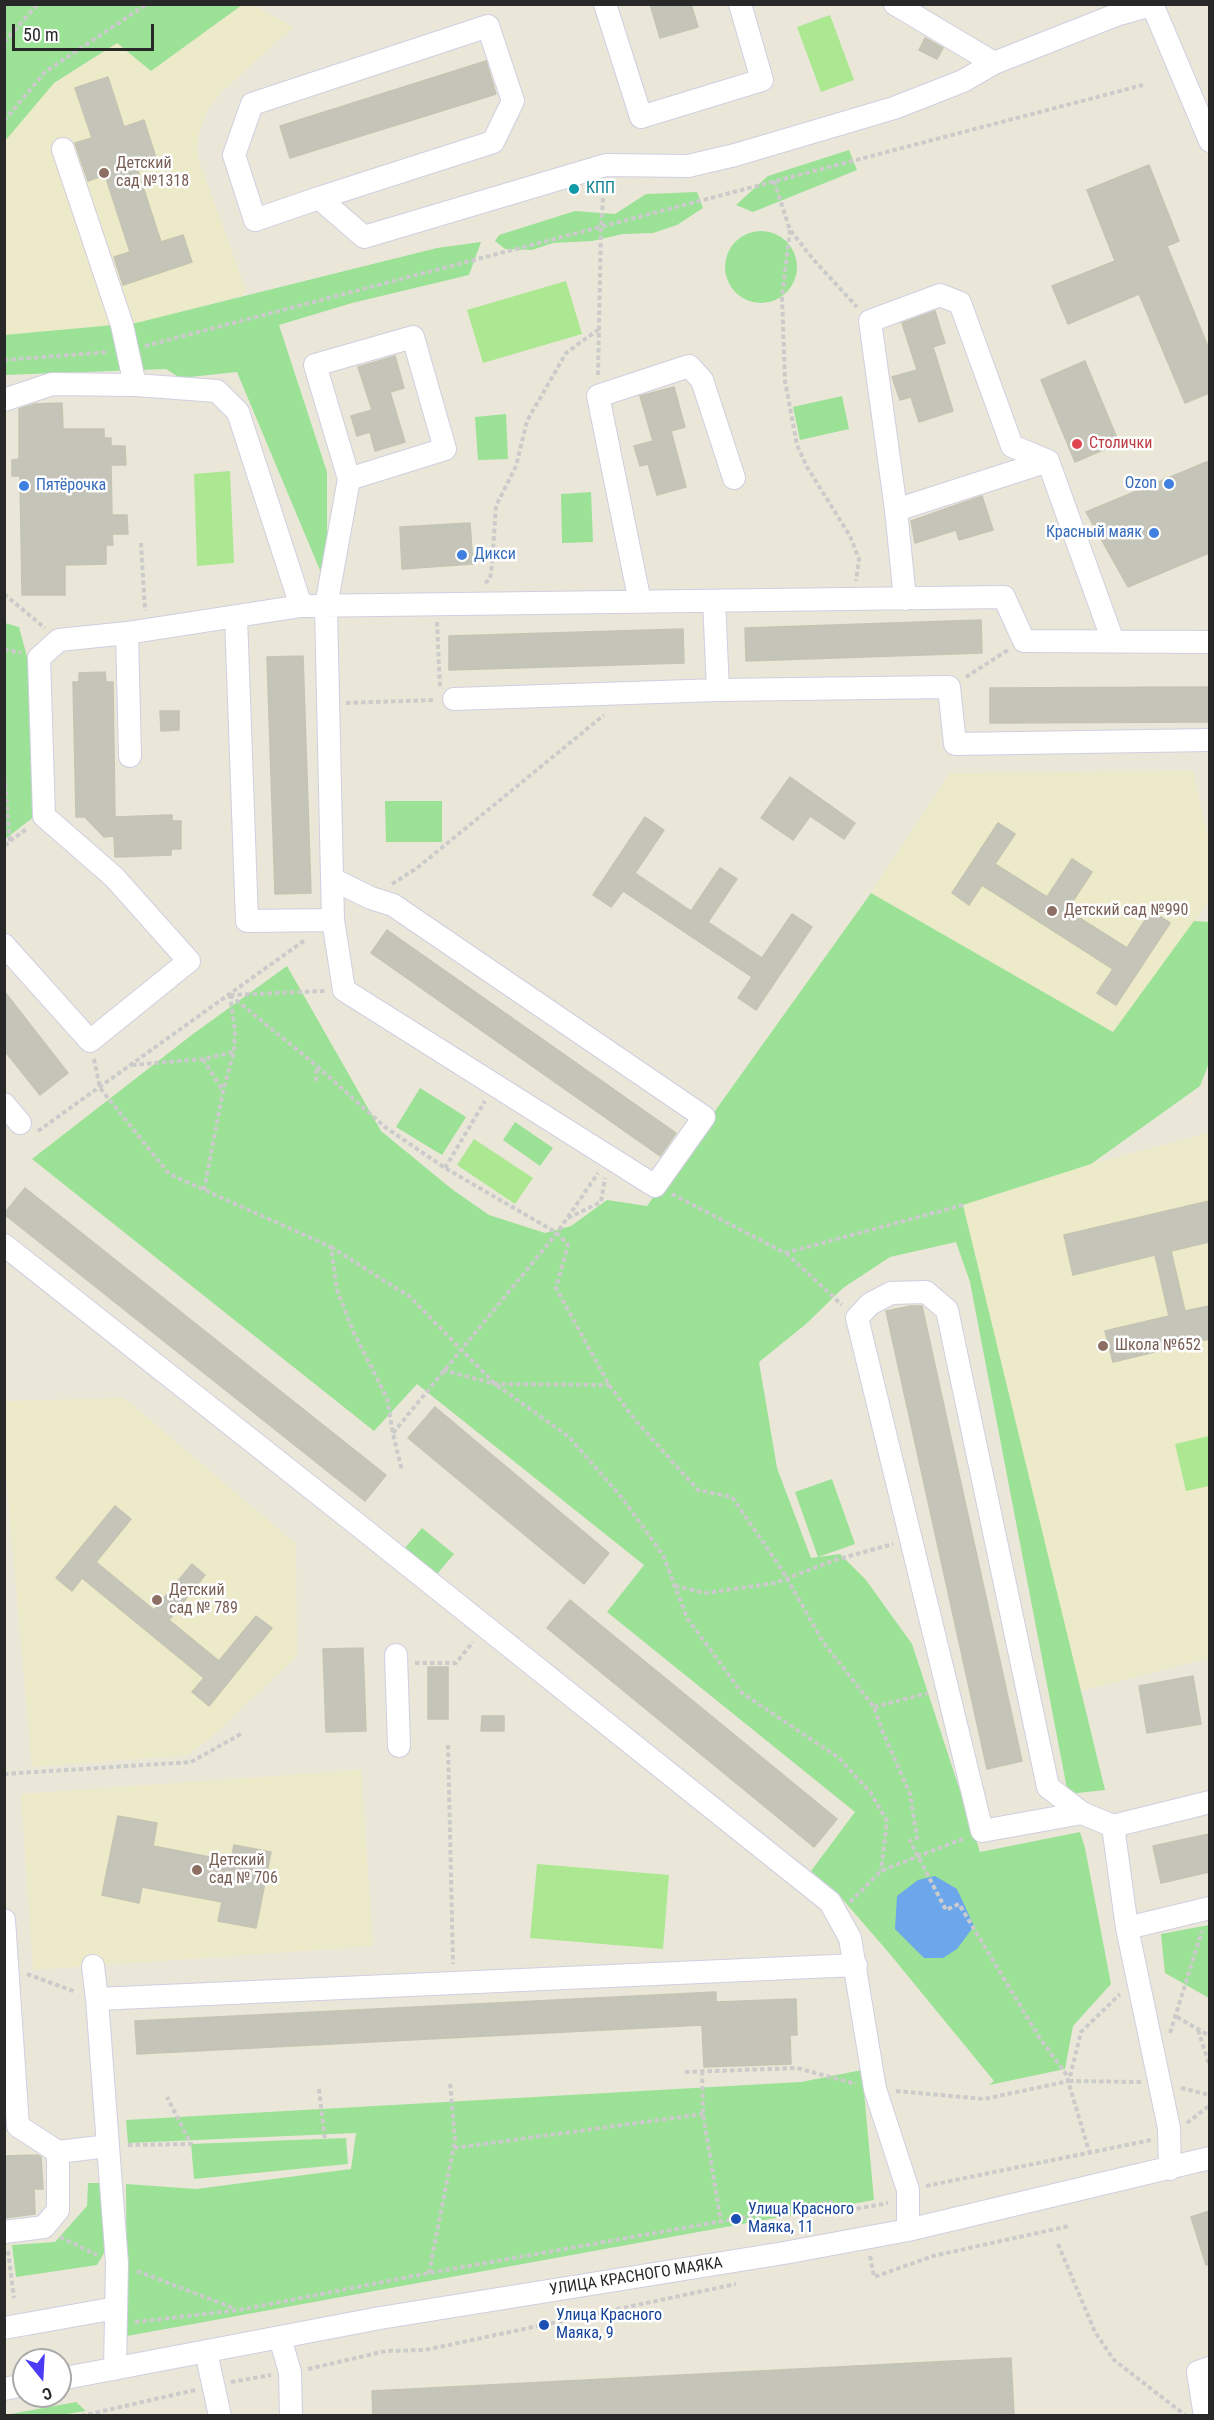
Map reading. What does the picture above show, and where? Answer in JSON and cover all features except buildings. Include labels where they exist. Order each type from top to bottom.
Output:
[{"type":"street","points":[[606,4],[640,117],[762,80],[740,4]]},
{"type":"street","points":[[895,4],[994,63]]},
{"type":"street","points":[[319,198],[364,237],[606,165],[687,166],[735,155],[894,108],[963,81],[994,63],[1116,15],[1152,5],[1209,141]]},
{"type":"street","points":[[488,26],[513,101],[493,142],[319,198],[255,220],[234,155],[252,104],[488,26]]},
{"type":"street","points":[[63,149],[122,325],[135,385]]},
{"type":"street","points":[[905,599],[896,510],[870,321],[940,295],[960,303],[1012,446],[1048,460],[1113,641]]},
{"type":"street","points":[[332,879],[371,898],[393,905],[704,1117],[655,1186],[344,990],[333,920],[332,879],[326,606],[349,479],[315,365],[413,337],[445,449],[349,479]]},
{"type":"street","points":[[640,602],[598,396],[689,366],[702,380],[734,478]]},
{"type":"street","points":[[4,400],[52,384],[135,385],[217,391],[238,412],[301,606]]},
{"type":"street","points":[[896,510],[1048,460]]},
{"type":"street","points":[[4,945],[90,1041],[189,961],[114,877],[44,816],[39,658],[59,640],[127,633],[301,606],[1004,597],[1024,641],[1209,642]]},
{"type":"street","points":[[714,601],[718,690]]},
{"type":"street","points":[[236,617],[247,921],[333,920]]},
{"type":"street","points":[[127,633],[130,756]]},
{"type":"street","points":[[443,695],[949,687],[955,744],[1209,740]]},
{"type":"street","points":[[4,1104],[20,1123]]},
{"type":"street","points":[[4,1245],[830,1902],[850,1938],[876,2089],[908,2190],[908,2230]]},
{"type":"street","points":[[1082,1814],[982,1831],[857,1318],[870,1304],[891,1293],[926,1292],[947,1310],[1048,1786],[1082,1814],[1113,1826],[1209,1802]]},
{"type":"street","points":[[396,1659],[399,1746]]},
{"type":"street","points":[[1113,1826],[1127,1928],[1170,2136],[1170,2169]]},
{"type":"street","points":[[1127,1928],[1209,1908]]},
{"type":"street","points":[[4,1920],[18,2126],[58,2152],[108,2146]]},
{"type":"street","points":[[93,1965],[117,2263],[115,2369]]},
{"type":"street","points":[[97,1999],[856,1965]]},
{"type":"street","points":[[5,2232],[44,2228],[58,2210],[58,2152]]},
{"type":"street","name":"УЛИЦА КРАСНОГО МАЯКА","points":[[72,2377],[380,2318],[784,2253],[908,2230],[1209,2158]]},
{"type":"street","points":[[4,2328],[117,2316]]},
{"type":"street","points":[[280,2338],[290,2372],[291,2415]]},
{"type":"street","points":[[206,2352],[220,2415]]},
{"type":"street","points":[[1205,2415],[1198,2372],[1209,2368]]},
{"type":"path","points":[[4,42],[38,4]]},
{"type":"path","points":[[4,121],[45,72],[147,4]]},
{"type":"path","points":[[4,34],[12,34]]},
{"type":"path","points":[[4,360],[127,351],[1143,85]]},
{"type":"path","points":[[598,396],[601,227],[606,165]]},
{"type":"path","points":[[774,181],[790,230],[813,259],[870,321]]},
{"type":"path","points":[[790,230],[782,297],[785,381],[797,445],[807,467],[850,536],[859,559],[854,599]]},
{"type":"path","points":[[479,588],[490,579],[496,506],[516,466],[527,421],[566,353],[599,329]]},
{"type":"path","points":[[141,543],[144,586]]},
{"type":"path","points":[[4,594],[59,640]]},
{"type":"path","points":[[372,702],[443,695],[436,604]]},
{"type":"path","points":[[949,687],[1024,641]]},
{"type":"path","points":[[371,898],[417,868],[631,693]]},
{"type":"path","points":[[4,768],[10,842],[4,846]]},
{"type":"path","points":[[20,1123],[30,1136],[333,920]]},
{"type":"path","points":[[230,995],[344,990]]},
{"type":"path","points":[[204,1190],[234,1052],[235,1030],[230,995]]},
{"type":"path","points":[[230,995],[385,1127],[446,1168],[557,1233],[568,1245],[556,1288],[609,1385],[636,1421],[698,1490],[732,1497],[786,1577],[823,1642],[874,1707],[910,1794],[917,1839],[910,1840],[946,1910],[959,1904],[1039,2037],[1066,2073],[1089,2151]]},
{"type":"path","points":[[90,1041],[100,1088],[169,1174],[331,1248],[410,1297],[495,1384],[569,1437],[623,1499],[663,1555],[687,1618],[742,1693],[839,1758],[870,1792],[887,1821],[881,1871]]},
{"type":"path","points":[[132,1065],[203,1059],[234,1052]]},
{"type":"path","points":[[203,1059],[224,1091]]},
{"type":"path","points":[[316,1066],[316,1081]]},
{"type":"path","points":[[446,1168],[474,1118]]},
{"type":"path","points":[[567,1218],[601,1202],[609,1156]]},
{"type":"path","points":[[393,1434],[557,1233],[609,1156]]},
{"type":"path","points":[[655,1186],[785,1253],[857,1318]]},
{"type":"path","points":[[785,1253],[963,1205]]},
{"type":"path","points":[[331,1248],[337,1290],[354,1333],[387,1398],[402,1471]]},
{"type":"path","points":[[443,1370],[495,1384],[609,1385]]},
{"type":"path","points":[[675,1586],[706,1593],[760,1585],[775,1582],[835,1560],[911,1539]]},
{"type":"path","points":[[396,1659],[456,1662],[468,1649]]},
{"type":"path","points":[[874,1707],[948,1688]]},
{"type":"path","points":[[4,1774],[191,1762],[241,1734]]},
{"type":"path","points":[[448,1745],[453,1984]]},
{"type":"path","points":[[837,1915],[881,1871],[982,1831]]},
{"type":"path","points":[[1168,2037],[1209,1908]]},
{"type":"path","points":[[8,1967],[97,1999]]},
{"type":"path","points":[[1069,2081],[1082,2032],[1137,1977]]},
{"type":"path","points":[[1176,2017],[1209,2036]]},
{"type":"path","points":[[1198,2030],[1209,2067]]},
{"type":"path","points":[[685,2072],[797,2068],[876,2089],[984,2099],[1069,2081],[1159,2082],[1209,2095]]},
{"type":"path","points":[[702,2071],[703,2114],[721,2222]]},
{"type":"path","points":[[429,2273],[455,2140],[450,2082]]},
{"type":"path","points":[[319,2089],[325,2140]]},
{"type":"path","points":[[108,2146],[191,2144],[166,2097]]},
{"type":"path","points":[[454,2148],[703,2114]]},
{"type":"path","points":[[117,2316],[239,2310],[429,2273],[830,2202],[844,2211],[891,2203],[908,2190],[1170,2136]]},
{"type":"path","points":[[874,2277],[933,2256],[1070,2226]]},
{"type":"path","points":[[5,2232],[14,2298]]},
{"type":"path","points":[[1058,2244],[1095,2332],[1114,2360],[1186,2415]]},
{"type":"path","points":[[117,2263],[239,2310]]},
{"type":"path","points":[[81,2415],[386,2351],[425,2350],[736,2283]]},
{"type":"shaded area","name":"Детский сад №1318","points":[[242,5],[253,5],[293,27],[221,92],[207,111],[198,136],[197,155],[245,288],[244,295],[136,323],[5,335],[5,141],[54,83],[117,43],[151,71]]},
{"type":"shaded area","name":"Детский сад №990","points":[[1193,771],[1209,843],[1209,901],[1113,1032],[871,893],[950,773]]},
{"type":"shaded area","name":"Школа №652","points":[[1209,1133],[1209,1658],[1080,1691],[963,1205],[1091,1164]]},
{"type":"shaded area","name":"Детский сад № 789","points":[[124,1398],[296,1544],[297,1656],[216,1733],[188,1755],[32,1767],[5,1464],[4,1401]]},
{"type":"shaded area","name":"Детский сад № 706","points":[[361,1770],[373,1946],[33,1970],[21,1794]]},
{"type":"green space","points":[[5,4],[242,5],[151,71],[117,43],[54,83],[5,141]]},
{"type":"green space","points":[[830,15],[854,80],[821,92],[797,27]]},
{"type":"green space","points":[[849,150],[857,170],[753,212],[736,205],[768,176]]},
{"type":"green space","points":[[697,192],[703,208],[677,225],[653,233],[623,234],[592,241],[553,243],[532,250],[505,249],[495,241],[499,235],[575,211],[615,214],[646,194]]},
{"type":"green space","points":[[761,231],[781,237],[791,247],[797,267],[791,287],[781,297],[761,303],[741,297],[731,287],[725,267],[731,247],[741,237]]},
{"type":"green space","points":[[481,242],[469,275],[352,303],[279,325],[327,472],[327,587],[237,372],[180,378],[166,369],[5,375],[4,335],[136,323],[437,248]]},
{"type":"green space","points":[[566,281],[582,334],[483,363],[467,310]]},
{"type":"green space","points":[[842,396],[849,429],[800,440],[793,407]]},
{"type":"green space","points":[[506,414],[508,459],[478,460],[475,417]]},
{"type":"green space","points":[[230,471],[234,563],[197,566],[194,474]]},
{"type":"green space","points":[[591,492],[593,542],[562,543],[561,494]]},
{"type":"green space","points":[[5,623],[19,627],[33,679],[35,816],[5,839]]},
{"type":"green space","points":[[385,801],[442,801],[442,842],[386,842]]},
{"type":"green space","points":[[871,893],[1113,1032],[1194,921],[1209,922],[1209,1063],[1200,1086],[1091,1164],[963,1205],[1105,1790],[1068,1794],[970,1282],[956,1242],[890,1257],[843,1288],[806,1324],[759,1362],[777,1468],[811,1558],[840,1554],[866,1580],[912,1644],[980,1852],[1080,1832],[1111,1984],[1073,2026],[1065,2069],[989,2085],[994,2081],[889,1953],[838,1894],[811,1871],[855,1812],[607,1612],[644,1565],[417,1384],[374,1431],[32,1159],[193,1034],[287,966],[381,1131],[453,1190],[489,1215],[545,1233],[571,1226],[607,1200],[647,1206]]},
{"type":"green space","points":[[420,1088],[466,1117],[442,1155],[396,1127]]},
{"type":"green space","points":[[515,1122],[553,1148],[540,1166],[503,1140]]},
{"type":"green space","points":[[474,1139],[533,1178],[515,1204],[457,1165]]},
{"type":"green space","points":[[1209,1436],[1209,1486],[1186,1491],[1175,1444]]},
{"type":"green space","points":[[832,1479],[855,1544],[818,1557],[795,1492]]},
{"type":"green space","points":[[422,1528],[454,1554],[437,1574],[405,1548]]},
{"type":"green space","points":[[537,1864],[669,1875],[663,1949],[530,1938]]},
{"type":"green space","points":[[1210,1925],[1209,1998],[1165,1973],[1161,1934]]},
{"type":"green space","points":[[862,2070],[874,2200],[127,2336],[126,2184],[196,2189],[351,2169],[356,2133],[128,2143],[126,2120],[801,2082]]},
{"type":"green space","points":[[346,2138],[348,2164],[194,2179],[191,2144]]},
{"type":"green space","points":[[88,2183],[104,2183],[104,2253],[97,2265],[16,2277],[12,2245],[55,2242],[87,2206]]},
{"type":"green space","points":[[76,2402],[86,2411],[60,2415],[5,2415],[43,2408],[72,2408],[72,2403]]},
{"type":"water","points":[[935,1876],[957,1889],[974,1926],[957,1949],[943,1958],[924,1958],[895,1929],[897,1896],[918,1880]]},
{"type":"place","name":"Детский сад №1318","points":[[104,173]]},
{"type":"place","name":"КПП","points":[[574,189]]},
{"type":"place","name":"Столички","points":[[1077,444]]},
{"type":"place","name":"Ozon","points":[[1169,484]]},
{"type":"place","name":"Пятёрочка","points":[[24,486]]},
{"type":"place","name":"Красный маяк","points":[[1154,533]]},
{"type":"place","name":"Дикси","points":[[462,555]]},
{"type":"place","name":"Детский сад №990","points":[[1052,911]]},
{"type":"place","name":"Школа №652","points":[[1103,1346]]},
{"type":"place","name":"Детский сад № 789","points":[[157,1600]]},
{"type":"place","name":"Детский сад № 706","points":[[197,1870]]},
{"type":"place","name":"Улица Красного Маяка, 11","points":[[736,2219]]},
{"type":"place","name":"Улица Красного Маяка, 9","points":[[544,2325]]}]
